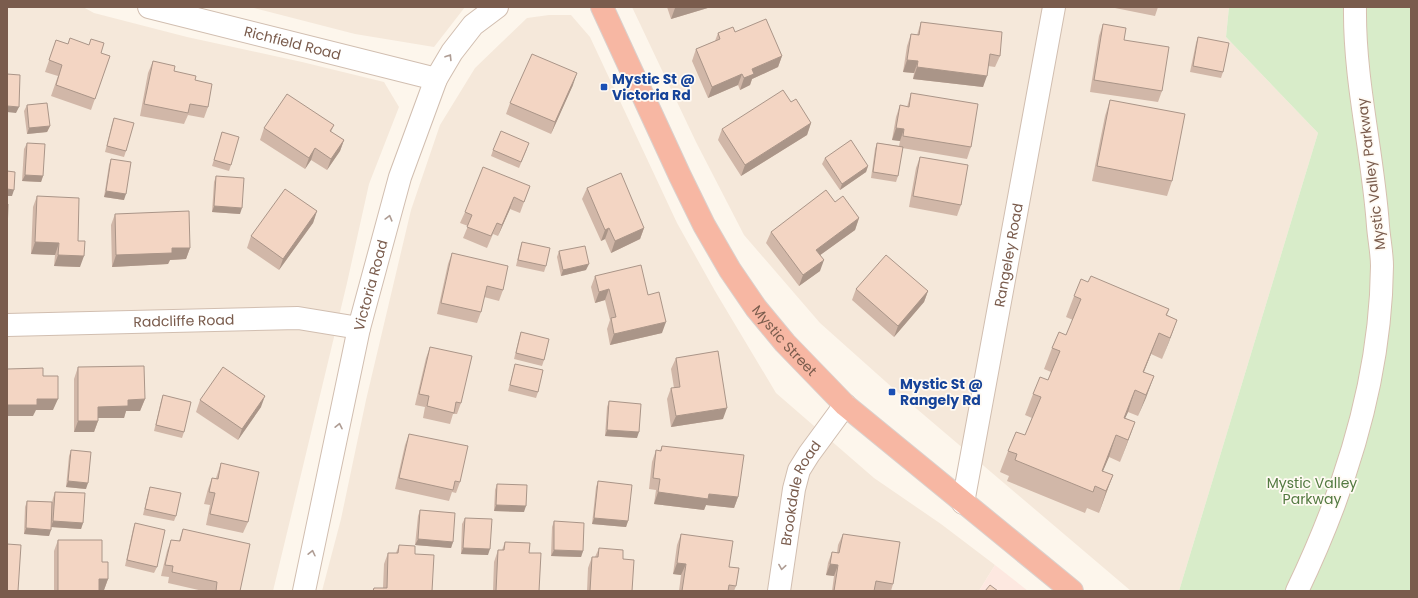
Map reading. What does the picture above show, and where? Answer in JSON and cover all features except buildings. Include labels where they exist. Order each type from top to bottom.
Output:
[{"type":"highway","name":"Mystic Street","points":[[602,7],[680,176],[730,270],[756,308],[784,343],[845,405],[1072,591]]},
{"type":"street","name":"Richfield Road","points":[[148,7],[436,79]]},
{"type":"street","name":"Victoria Road","points":[[304,591],[359,328],[400,177],[436,79],[452,52],[473,25],[497,7]]},
{"type":"street","name":"Rangeley Road","points":[[963,503],[1054,7]]},
{"type":"street","name":"Mystic Valley Parkway","points":[[1296,591],[1314,554],[1335,501],[1355,438],[1371,374],[1379,313],[1382,265],[1373,172],[1359,80],[1355,7]]},
{"type":"street","name":"Radcliffe Road","points":[[7,325],[298,318],[359,328]]},
{"type":"street","name":"Brookdale Road","points":[[779,591],[794,489],[799,470],[845,405]]},
{"type":"shaded area","points":[[7,7],[83,7],[94,13],[187,37],[302,62],[384,82],[399,107],[369,184],[347,283],[273,591],[7,591]]},
{"type":"shaded area","points":[[250,7],[465,7],[434,47],[355,34]]},
{"type":"shaded area","points":[[632,7],[1229,7],[1226,37],[1318,133],[1179,591],[1131,591],[904,398],[820,323],[744,235],[696,142]]},
{"type":"shaded area","points":[[549,15],[571,15],[590,37],[677,223],[715,291],[776,393],[874,478],[941,524],[995,565],[979,591],[322,591],[341,519],[366,400],[411,210],[440,125],[475,68],[527,18]]},
{"type":"shaded area","points":[[995,565],[1028,591],[979,591]]},
{"type":"green space","name":"Mystic Valley Parkway","points":[[1229,7],[1411,7],[1411,591],[1179,591],[1318,133],[1226,37]]},
{"type":"place","name":"Mystic St @ Victoria Rd","points":[[604,87]]},
{"type":"place","name":"Mystic St @ Rangely Rd","points":[[892,392]]}]
